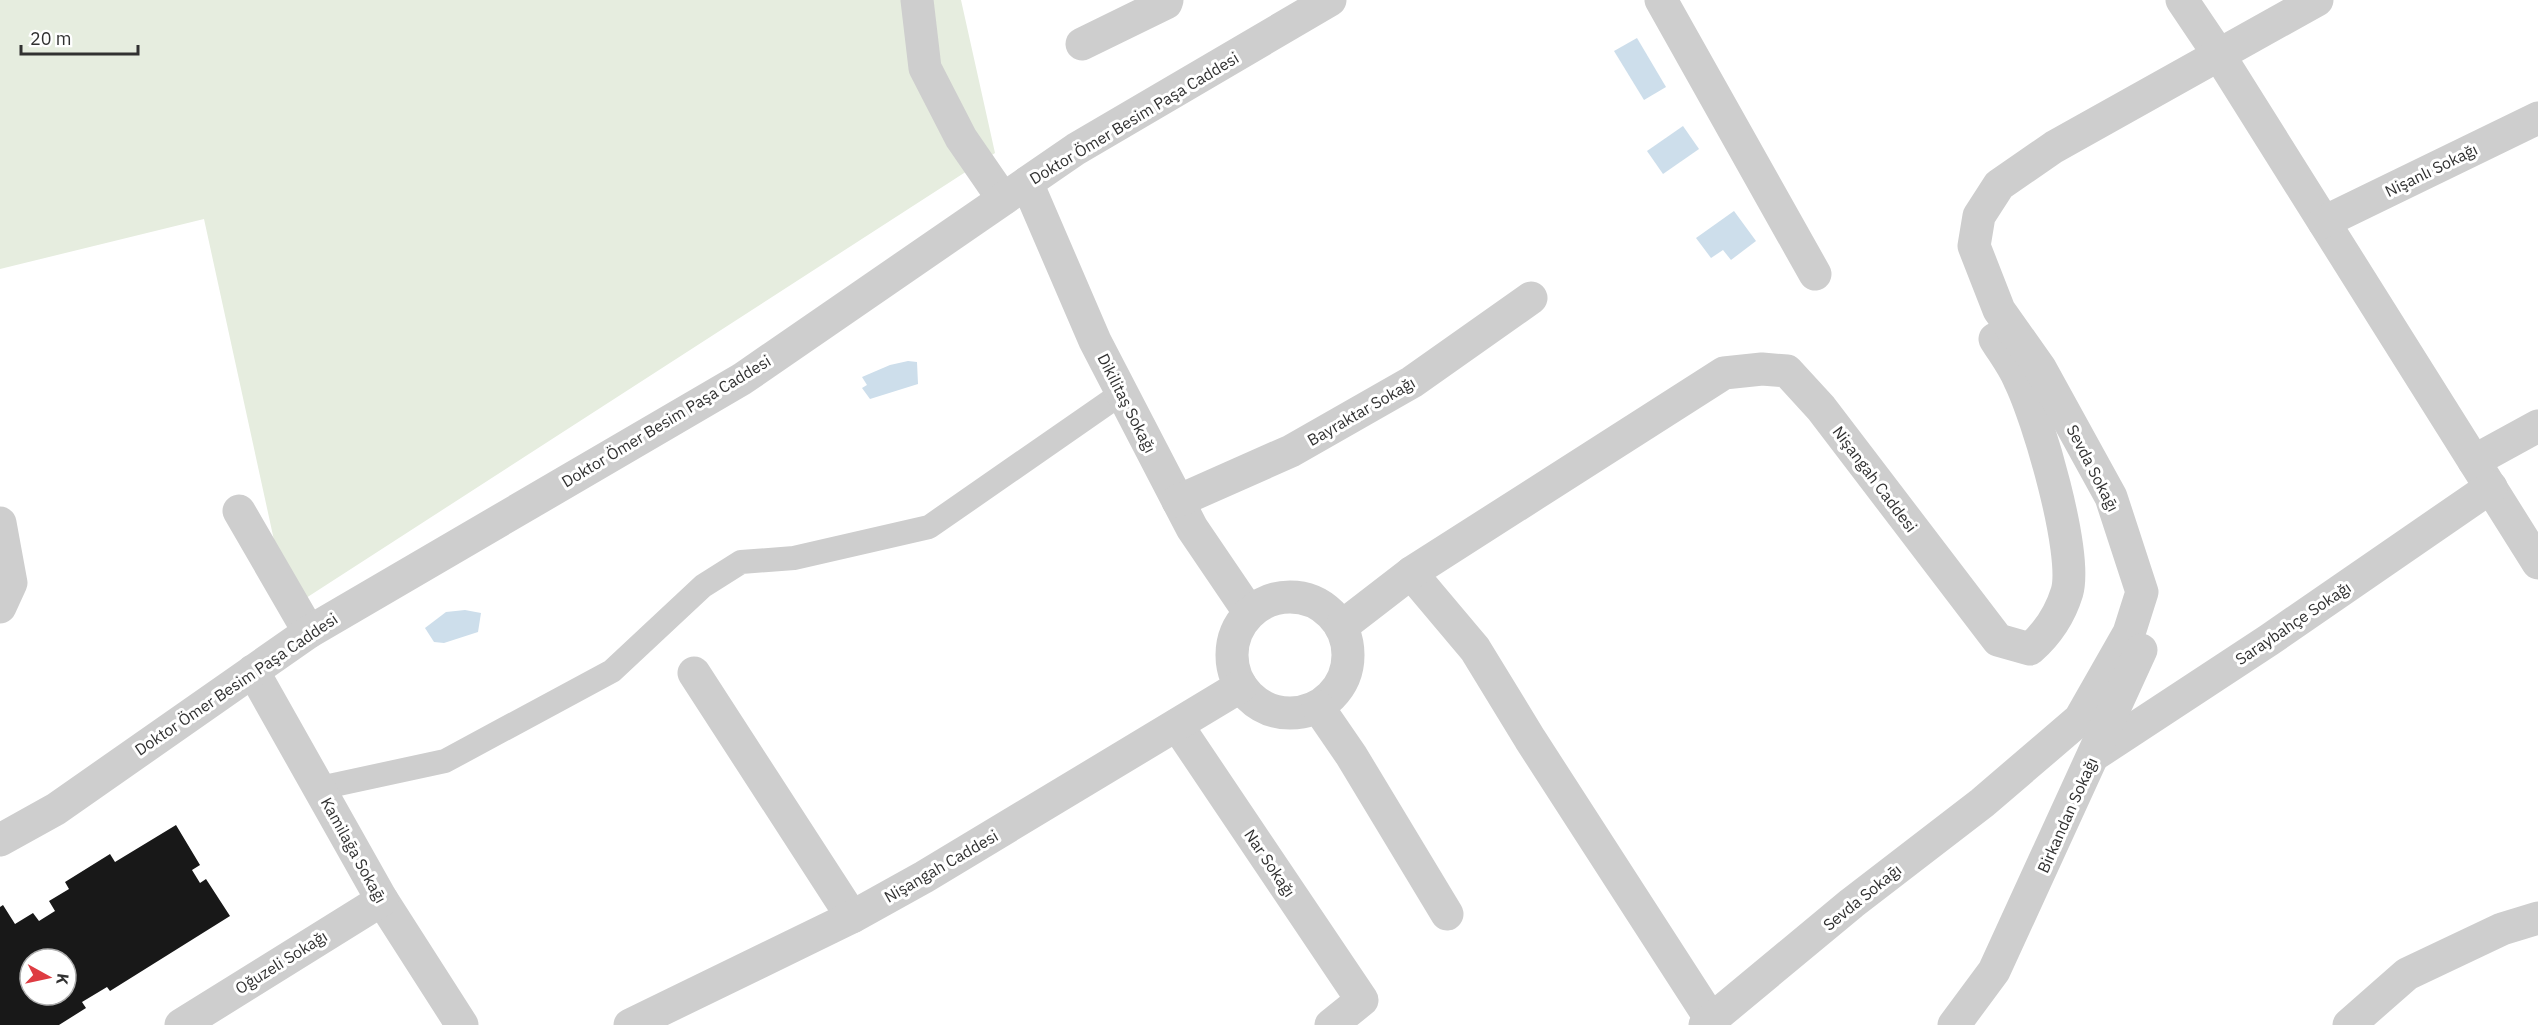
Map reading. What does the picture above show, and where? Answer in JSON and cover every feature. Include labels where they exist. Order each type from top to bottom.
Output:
[{"type":"street","name":"Dikilitaş Sokağı","points":[[917,0],[925,68],[961,138],[1015,191],[1192,528],[1249,612]]},
{"type":"street","points":[[1082,44],[1166,3],[1167,0]]},
{"type":"street","name":"Doktor Ömer Besim Paşa Caddesi","points":[[0,840],[56,809],[309,632],[742,379],[1077,149],[1330,0]]},
{"type":"street","points":[[1660,0],[1815,274]]},
{"type":"street","points":[[2182,0],[2219,55],[2538,563]]},
{"type":"street","name":"Sevda Sokaḡı","points":[[1709,1024],[1852,903],[1982,803],[2080,719],[2129,633],[2142,592],[2111,496],[2040,368],[1999,310],[1974,246],[1978,216],[1998,185],[2054,147],[2317,0]]},
{"type":"street","name":"Nişanlı Sokağı","points":[[2324,222],[2538,118]]},
{"type":"street","name":"Nişangah Caddesi","points":[[1341,627],[1411,573],[1725,373],[1762,369],[1787,371],[1821,408],[1998,640],[2030,649],[2048,633],[2067,591],[2066,544],[2046,451],[2019,379],[1994,337],[1983,308],[1973,271],[1976,251]]},
{"type":"street","name":"Bayraktar Sokağı","points":[[1178,501],[1292,451],[1412,382],[1531,298]]},
{"type":"street","name":"Saraybahçe Sokağı","points":[[2094,754],[2270,640],[2482,474],[2538,426]]},
{"type":"street","points":[[239,511],[309,632]]},
{"type":"street","points":[[0,523],[11,583],[0,607]]},
{"type":"street","points":[[1411,573],[1475,649],[1709,1024]]},
{"type":"street","name":"Birkandan Sokağı","points":[[1954,1025],[1994,971],[2146,638],[2142,592]]},
{"type":"street","points":[[1289,596],[1314,602],[1331,614],[1341,627],[1347,646],[1346,672],[1336,691],[1318,707],[1299,714],[1269,710],[1251,700],[1234,676],[1231,656],[1237,629],[1249,612],[1269,600],[1289,596]]},
{"type":"street","name":"Kamilaḡa Sokaḡı","points":[[253,671],[382,900],[462,1025]]},
{"type":"street","points":[[694,673],[852,917]]},
{"type":"street","name":"Nişangah Caddesi","points":[[630,1025],[852,917],[924,877],[1242,686]]},
{"type":"street","points":[[1318,707],[1351,755],[1447,914]]},
{"type":"street","name":"Nar Sokağı","points":[[1177,725],[1362,1000],[1331,1025]]},
{"type":"street","name":"Oğuzeli Sokağı","points":[[181,1025],[382,900]]},
{"type":"street","points":[[2349,1025],[2407,974],[2502,929],[2538,918]]},
{"type":"lane","points":[[320,788],[445,761],[612,671],[703,586],[741,562],[794,558],[929,527],[1122,393]]},
{"type":"shaded area","points":[[0,0],[961,0],[995,153],[289,609],[204,219],[0,269]]},
{"type":"water","points":[[1637,38],[1666,87],[1644,100],[1614,51]]},
{"type":"water","points":[[1683,126],[1699,149],[1663,174],[1647,151]]},
{"type":"water","points":[[1734,211],[1756,241],[1731,260],[1723,250],[1711,258],[1696,238]]},
{"type":"water","points":[[908,361],[917,362],[918,384],[870,399],[862,388],[867,385],[862,377],[890,365]]},
{"type":"water","points":[[465,610],[481,613],[478,632],[444,643],[434,642],[425,628],[446,612]]},
{"type":"building","points":[[176,825],[200,865],[192,870],[200,883],[206,879],[230,916],[110,991],[107,987],[82,1002],[86,1008],[59,1025],[0,1025],[0,907],[3,905],[15,924],[33,913],[39,921],[55,911],[49,901],[69,889],[65,882],[110,854],[115,862]]}]
